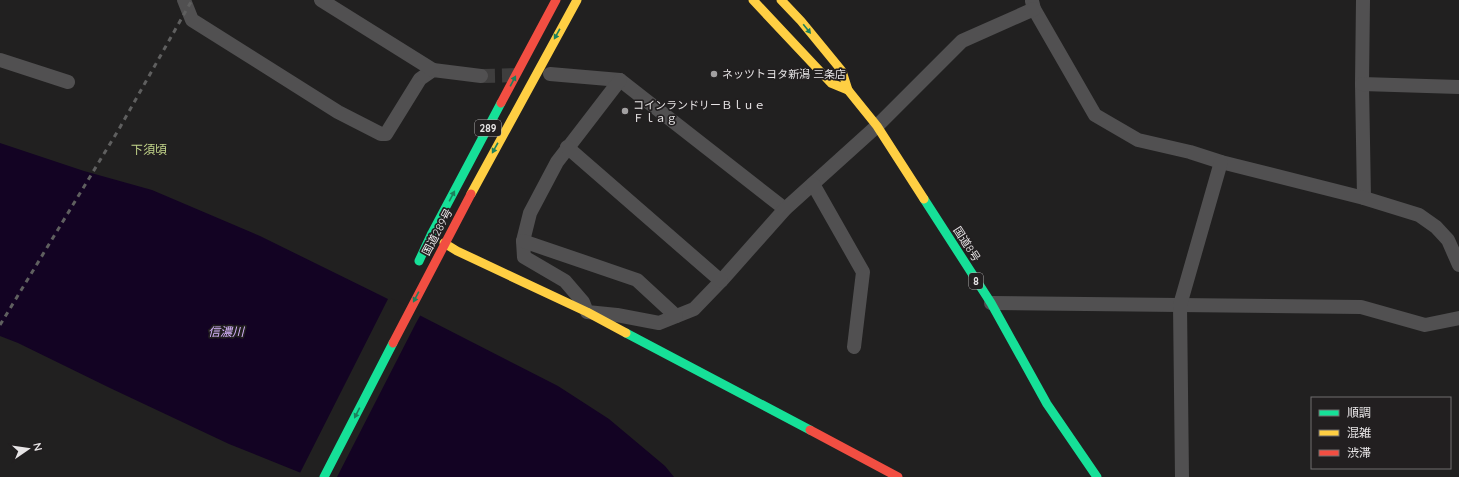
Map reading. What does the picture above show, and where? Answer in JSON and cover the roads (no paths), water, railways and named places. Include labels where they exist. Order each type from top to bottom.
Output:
[{"type":"main road","name":"国道289号","points":[[415,268],[556,0]]},
{"type":"main road","name":"国道289号","points":[[324,477],[444,243],[576,0]]},
{"type":"main road","name":"国道8号","points":[[753,0],[831,83],[848,90]]},
{"type":"main road","name":"国道8号","points":[[781,0],[801,21],[842,71],[848,90],[877,126],[990,303],[1047,404],[1097,477]]},
{"type":"main road","points":[[444,243],[587,312],[898,477]]},
{"type":"street","points":[[184,0],[192,20],[338,112],[381,134],[386,134],[420,79],[433,70]]},
{"type":"street","points":[[321,0],[433,70],[481,76]]},
{"type":"street","points":[[1363,0],[1362,84],[1364,198]]},
{"type":"street","points":[[620,80],[567,147],[557,162],[530,213],[524,241],[524,257],[565,280],[583,302],[587,312],[618,315],[659,323],[694,309],[785,209],[877,126],[962,41],[1033,5],[1095,115],[1138,140],[1190,152],[1221,162],[1364,198],[1419,215],[1436,227],[1448,240],[1459,265]]},
{"type":"street","points":[[0,60],[68,82]]},
{"type":"street","points":[[550,74],[620,80],[785,209]]},
{"type":"street","points":[[1362,84],[1459,87]]},
{"type":"street","points":[[567,147],[721,281]]},
{"type":"street","points":[[1182,477],[1180,305],[1221,162]]},
{"type":"street","points":[[813,184],[863,272],[854,347]]},
{"type":"street","points":[[524,241],[637,280],[676,316]]},
{"type":"street","points":[[990,303],[1361,307],[1425,325],[1459,318]]},
{"type":"water","name":"信濃川","points":[[0,143],[84,171],[152,190],[260,236],[384,297],[558,386],[609,419],[665,466],[674,477],[311,477],[229,444],[18,343],[0,336]]},
{"type":"tunnel","points":[[481,76],[523,75]]},
{"type":"railway","points":[[0,325],[119,129],[192,0]]},
{"type":"place","name":"ネッツトヨタ新潟 三条店","points":[[714,74]]},
{"type":"place","name":"コインランドリーＢｌｕｅ Ｆｌａｇ","points":[[625,111]]},
{"type":"district","name":"下須頃","points":[[149,149]]}]
